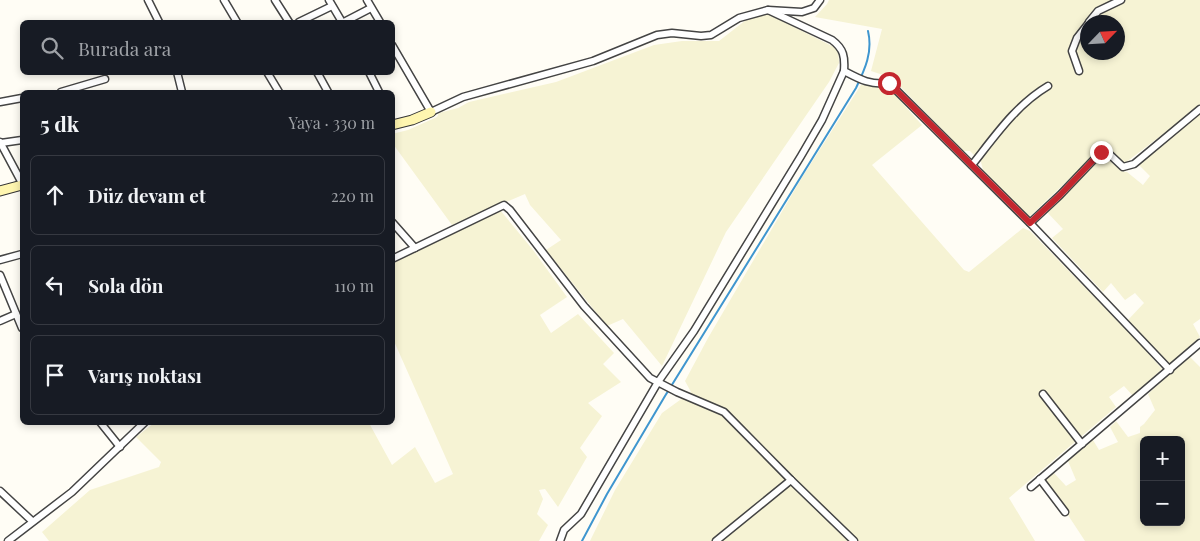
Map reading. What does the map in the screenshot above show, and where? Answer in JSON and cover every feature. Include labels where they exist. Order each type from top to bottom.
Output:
[{"type":"street","points":[[148,0],[158,20]]},
{"type":"street","points":[[224,0],[236,20]]},
{"type":"street","points":[[275,0],[288,20]]},
{"type":"street","points":[[367,0],[379,20]]},
{"type":"street","points":[[395,122],[412,120],[463,97],[593,60],[657,35],[672,33],[701,36],[711,35],[739,18],[768,10],[802,12],[814,8],[820,0]]},
{"type":"street","points":[[1095,15],[1098,11],[1121,0]]},
{"type":"street","points":[[303,20],[330,3],[342,20]]},
{"type":"street","points":[[347,20],[371,8]]},
{"type":"street","points":[[560,541],[564,530],[581,514],[801,156],[822,120],[844,71],[845,56],[839,45],[768,10]]},
{"type":"street","points":[[1079,71],[1072,51],[1080,34]]},
{"type":"street","points":[[395,50],[431,112]]},
{"type":"street","points":[[844,71],[868,83],[889,83],[1030,223],[1170,370]]},
{"type":"street","points":[[178,75],[182,90]]},
{"type":"street","points":[[269,75],[278,90]]},
{"type":"street","points":[[319,75],[327,90]]},
{"type":"street","points":[[370,75],[378,90]]},
{"type":"street","points":[[68,90],[104,79]]},
{"type":"street","points":[[972,166],[1002,127],[1022,105],[1033,94],[1048,86]]},
{"type":"street","points":[[0,102],[20,98]]},
{"type":"street","points":[[1030,223],[1101,152],[1104,150],[1123,167],[1134,164],[1200,109]]},
{"type":"street","points":[[20,140],[0,143],[20,180]]},
{"type":"street","points":[[0,191],[20,185]]},
{"type":"street","points":[[395,258],[504,204],[584,306],[650,378],[724,412],[854,541]]},
{"type":"street","points":[[395,225],[415,248]]},
{"type":"street","points":[[0,260],[20,255]]},
{"type":"street","points":[[0,275],[20,323]]},
{"type":"street","points":[[0,321],[16,314]]},
{"type":"street","points":[[1031,487],[1200,343]]},
{"type":"street","points":[[1043,394],[1082,444]]},
{"type":"street","points":[[102,425],[120,447]]},
{"type":"street","points":[[8,541],[72,492],[141,425]]},
{"type":"street","points":[[1040,479],[1064,512]]},
{"type":"street","points":[[716,541],[791,480]]},
{"type":"street","points":[[0,491],[32,521]]},
{"type":"shaded area","points":[[829,0],[1200,0],[1200,106],[1125,163],[1104,146],[1029,217],[996,186],[983,170],[981,162],[970,151],[963,151],[892,78],[871,71],[882,29],[815,17]]},
{"type":"shaded area","points":[[768,14],[838,49],[839,63],[829,82],[726,232],[662,366],[623,319],[607,326],[546,250],[561,240],[530,205],[525,194],[452,225],[395,147],[395,133],[408,130],[437,117],[439,113],[458,108],[469,102],[556,82],[654,45],[682,41],[719,41],[746,20]]},
{"type":"shaded area","points":[[861,85],[887,86],[922,125],[872,165],[964,270],[969,272],[1023,228],[1030,231],[1162,369],[1133,396],[1124,386],[1109,397],[1116,407],[1009,498],[1035,541],[590,541],[615,490],[662,413],[691,392],[685,381],[708,338],[801,179]]},
{"type":"shaded area","points":[[1200,114],[1200,319],[1193,324],[1200,337],[1170,364],[1128,320],[1144,303],[1135,293],[1125,300],[1111,283],[1103,292],[1052,238],[1063,229],[1047,212],[1104,155],[1121,171],[1127,172],[1143,185],[1150,176],[1138,164]]},
{"type":"shaded area","points":[[500,210],[533,250],[567,297],[540,315],[551,333],[578,314],[614,353],[603,364],[621,382],[588,403],[602,416],[580,448],[587,457],[558,507],[545,489],[539,490],[543,499],[537,514],[548,525],[539,541],[49,541],[42,532],[90,490],[159,467],[161,462],[136,437],[151,425],[370,425],[392,465],[415,447],[435,483],[453,474],[395,344],[395,262]]},
{"type":"shaded area","points":[[1189,356],[1200,367],[1200,541],[1085,541],[1045,480],[1054,473],[1066,486],[1076,480],[1068,461],[1093,440],[1099,450],[1118,442],[1110,427],[1116,421],[1128,437],[1140,433],[1140,427],[1155,410],[1148,394]]},
{"type":"waterway","points":[[582,541],[607,494],[665,396],[856,88],[869,53],[868,31]]},
{"type":"route","points":[[889,83],[1030,223],[1101,152]]}]
